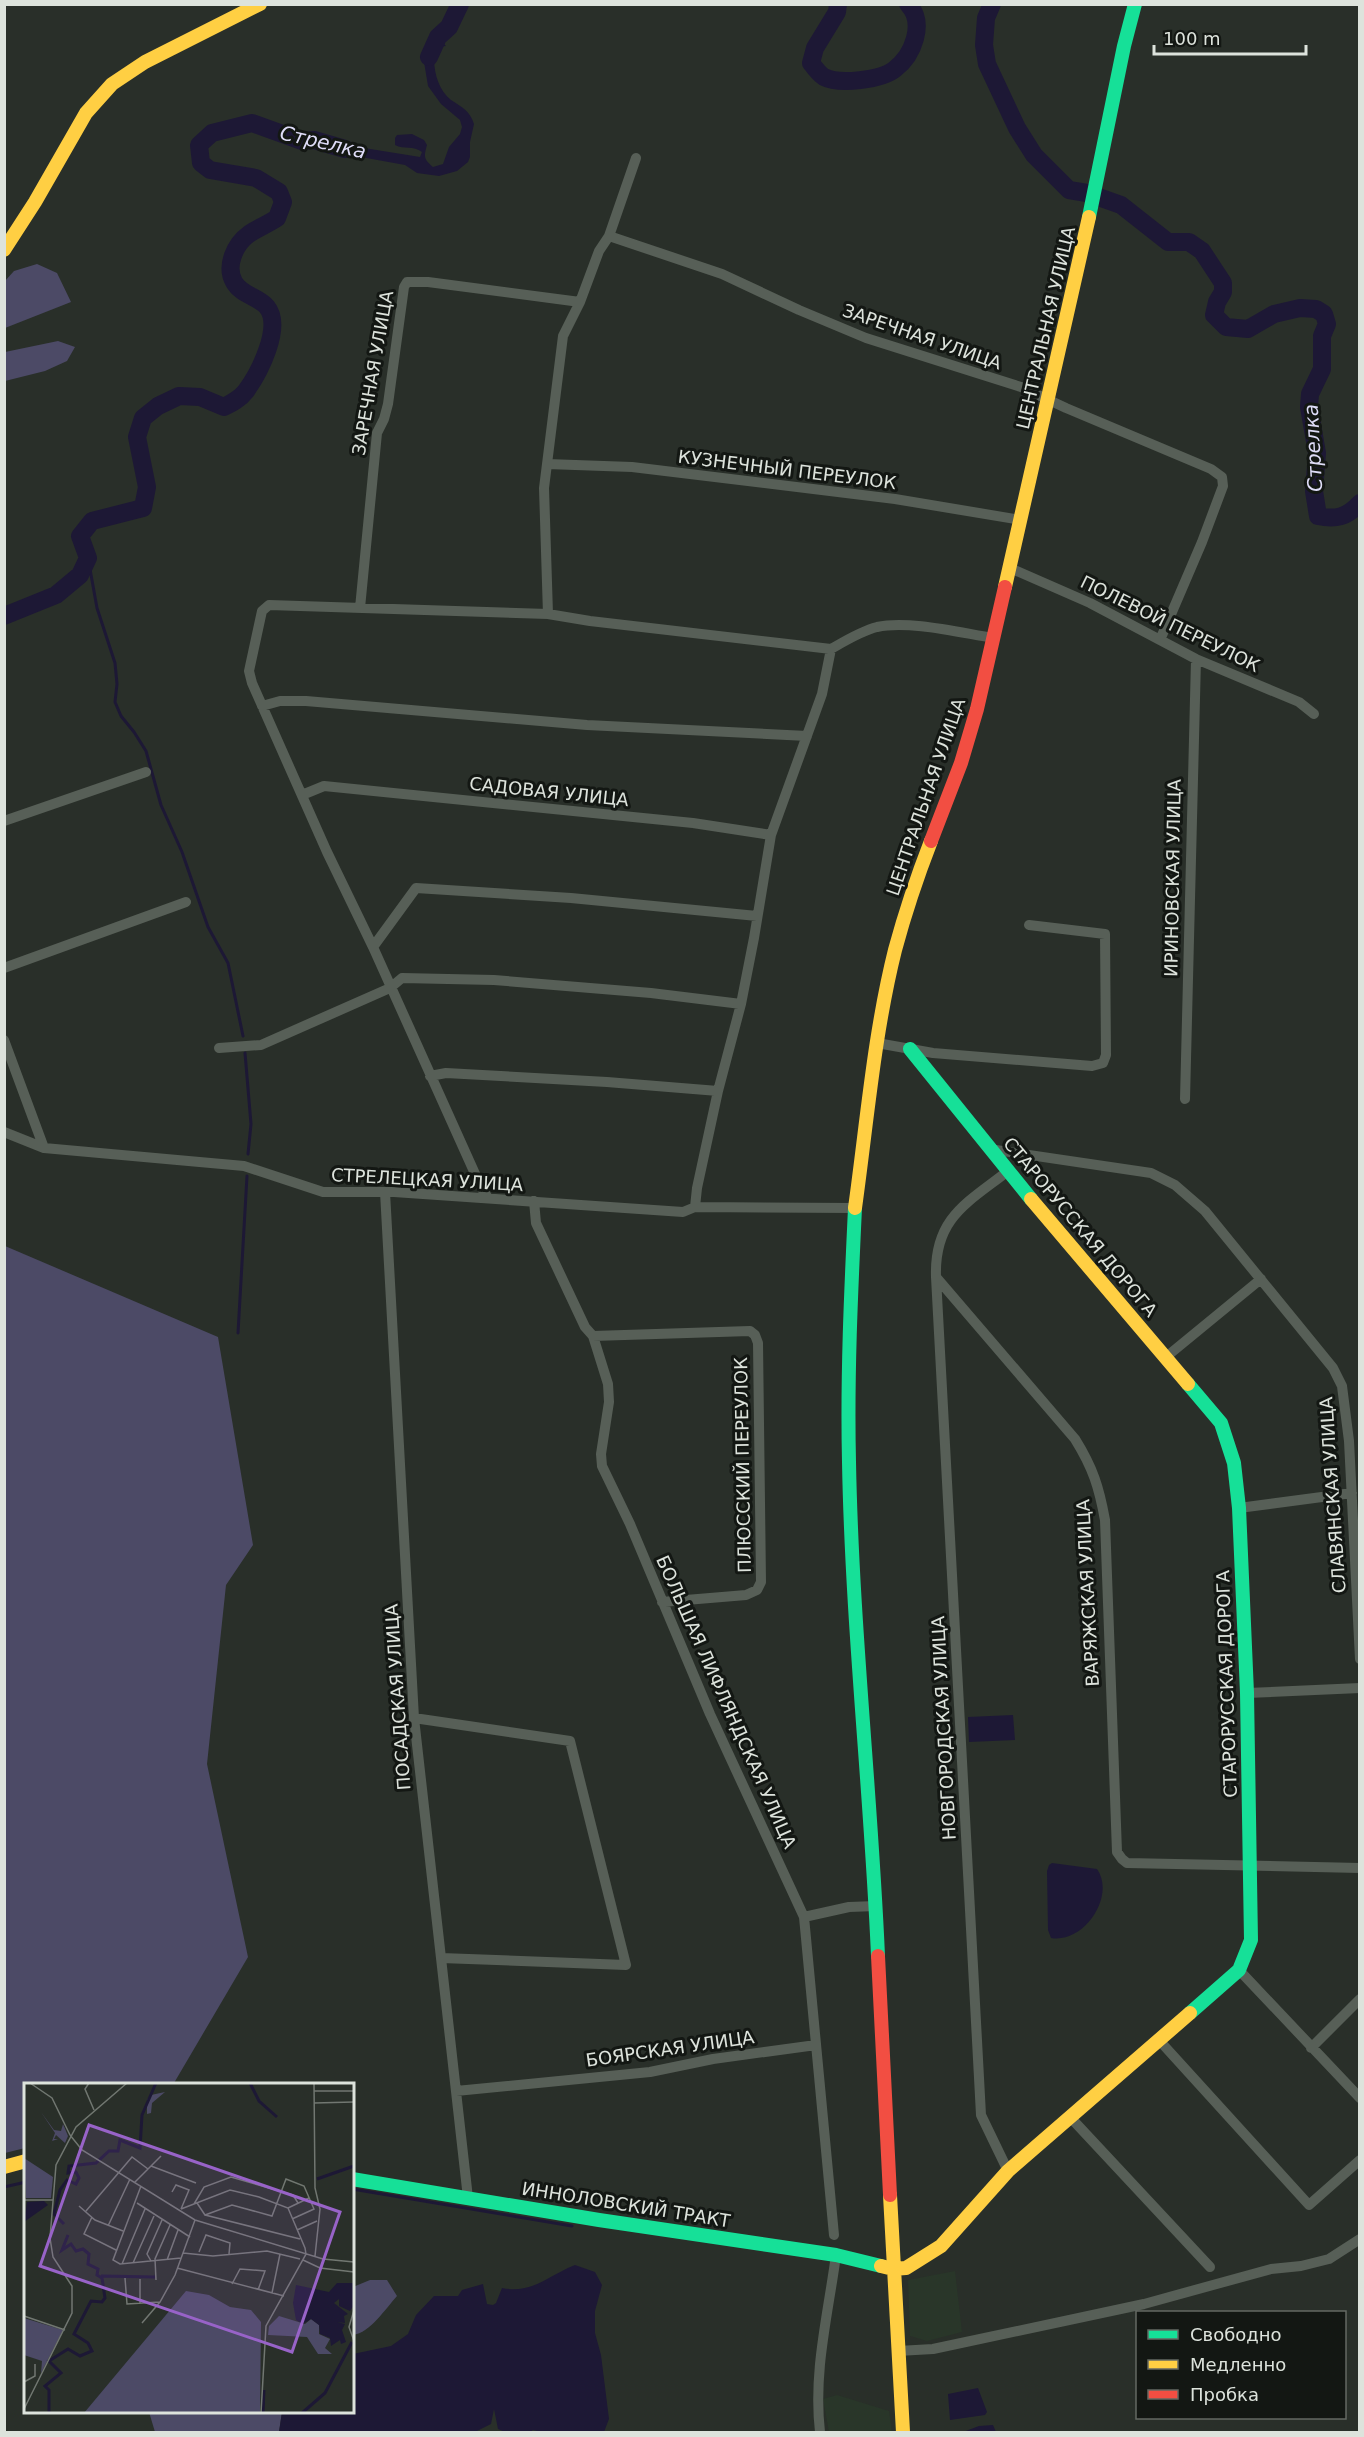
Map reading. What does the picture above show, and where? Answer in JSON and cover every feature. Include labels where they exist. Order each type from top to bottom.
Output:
[{"type":"main road","points":[[4,250],[35,202],[86,113],[112,84],[145,62],[260,4]]},
{"type":"main road","name":"ЦЕНТРАЛЬНАЯ УЛИЦА","points":[[903,2433],[876,1906],[854,1589],[849,1462],[849,1336],[855,1208],[878,1044],[895,951],[912,890],[960,764],[977,709],[1089,218],[1135,4]]},
{"type":"main road","name":"СТАРОРУССКАЯ ДОРОГА","points":[[893,2269],[906,2268],[915,2264],[941,2246],[1008,2171],[1239,1971],[1251,1940],[1247,1693],[1239,1508],[1234,1464],[1221,1423],[989,1149],[910,1049]]},
{"type":"main road","points":[[4,2168],[24,2162]]},
{"type":"main road","name":"ИННОЛОВСКИЙ ТРАКТ","points":[[354,2179],[836,2255],[893,2269]]},
{"type":"street","points":[[548,614],[544,488],[563,336],[579,304],[599,251],[609,234],[636,158]]},
{"type":"street","name":"ЗАРЕЧНАЯ УЛИЦА","points":[[609,234],[722,274],[866,338],[1021,387],[1211,469],[1222,477],[1222,486],[1202,542],[1160,640]]},
{"type":"street","name":"ЗАРЕЧНАЯ УЛИЦА","points":[[360,608],[377,433],[388,404],[404,287],[407,282],[428,282],[579,304]]},
{"type":"street","name":"КУЗНЕЧНЫЙ ПЕРЕУЛОК","points":[[547,464],[644,469],[895,499],[1021,520]]},
{"type":"street","name":"ПОЛЕВОЙ ПЕРЕУЛОК","points":[[1010,568],[1090,603],[1196,658],[1299,702],[1314,714]]},
{"type":"street","points":[[488,1198],[262,706],[249,671],[262,611],[269,605],[548,614],[831,649],[856,635],[878,627],[903,625],[994,638]]},
{"type":"street","points":[[695,1207],[718,1091],[741,1004],[771,835],[822,694],[831,649]]},
{"type":"street","name":"ИРИНОВСКАЯ УЛИЦА","points":[[1185,1099],[1196,658]]},
{"type":"street","points":[[262,706],[280,701],[306,701],[587,725],[807,736]]},
{"type":"street","points":[[4,821],[146,772]]},
{"type":"street","name":"САДОВАЯ УЛИЦА","points":[[302,795],[324,786],[693,823],[771,835]]},
{"type":"street","points":[[373,947],[416,888],[571,898],[757,916]]},
{"type":"street","points":[[4,968],[186,902]]},
{"type":"street","points":[[878,1044],[933,1053],[1092,1066],[1102,1063],[1106,1055],[1105,934],[1029,925]]},
{"type":"street","points":[[219,1048],[261,1045],[390,988],[402,978],[494,980],[651,993],[741,1004]]},
{"type":"street","points":[[4,1040],[44,1148]]},
{"type":"street","points":[[430,1076],[457,1073],[718,1091]]},
{"type":"street","name":"СТРЕЛЕЦКАЯ УЛИЦА","points":[[4,1132],[44,1148],[244,1166],[323,1192],[385,1192],[683,1212],[695,1207],[855,1208]]},
{"type":"street","name":"СЛАВЯНСКАЯ УЛИЦА","points":[[989,1149],[1151,1173],[1175,1185],[1205,1211],[1333,1368],[1342,1386],[1349,1441],[1359,1659]]},
{"type":"street","points":[[936,1277],[939,1241],[948,1223],[957,1211],[1008,1171]]},
{"type":"street","name":"ПОСАДСКАЯ УЛИЦА","points":[[385,1192],[414,1718],[468,2198]]},
{"type":"street","name":"БОЛЬШАЯ ЛИФЛЯНДСКАЯ УЛИЦА","points":[[534,1201],[536,1223],[585,1327],[593,1336],[608,1384],[609,1402],[601,1454],[602,1466],[630,1524],[711,1714],[804,1917],[834,2235]]},
{"type":"street","name":"ВАРЯЖСКАЯ УЛИЦА","points":[[936,1277],[1075,1439],[1090,1463],[1098,1484],[1105,1520],[1118,1852],[1122,1859],[1127,1863],[1359,1868]]},
{"type":"street","name":"НОВГОРОДСКАЯ УЛИЦА","points":[[936,1277],[981,2115],[1008,2171]]},
{"type":"street","points":[[1166,1357],[1261,1279]]},
{"type":"street","name":"ПЛЮССКИЙ ПЕРЕУЛОК","points":[[593,1336],[750,1331],[758,1342],[761,1582],[757,1590],[746,1595],[662,1602]]},
{"type":"street","points":[[1239,1508],[1352,1492]]},
{"type":"street","points":[[1247,1693],[1359,1688]]},
{"type":"street","points":[[414,1718],[570,1741],[626,1965],[441,1958]]},
{"type":"street","points":[[804,1917],[849,1907],[876,1906]]},
{"type":"street","points":[[1239,1971],[1359,2098]]},
{"type":"street","points":[[1311,2048],[1359,1999]]},
{"type":"street","points":[[1158,2039],[1310,2205],[1359,2160]]},
{"type":"street","name":"БОЯРСКАЯ УЛИЦА","points":[[456,2091],[650,2072],[713,2059],[816,2045]]},
{"type":"street","points":[[1071,2118],[1210,2267]]},
{"type":"street","points":[[898,2351],[933,2349],[1144,2304],[1272,2269],[1302,2266],[1329,2259],[1359,2239]]},
{"type":"street","points":[[820,2433],[816,2388],[836,2255]]},
{"type":"shaded area","points":[[37,264],[57,273],[71,302],[5,328],[5,281],[14,271]]},
{"type":"shaded area","points":[[58,341],[75,347],[67,361],[45,371],[5,381],[5,352]]},
{"type":"shaded area","points":[[5,1246],[218,1337],[253,1545],[226,1585],[207,1764],[248,1957],[174,2083],[24,2083],[24,2148],[5,2153]]},
{"type":"shaded area","points":[[955,2271],[962,2332],[927,2341],[910,2336],[908,2280]]},
{"type":"shaded area","points":[[370,2280],[387,2280],[397,2296],[366,2330],[354,2335],[354,2287]]},
{"type":"shaded area","points":[[837,2395],[889,2411],[892,2432],[829,2432],[823,2399]]},
{"type":"shaded area","points":[[149,2413],[282,2413],[279,2432],[155,2432]]},
{"type":"water","points":[[433,32],[446,46],[435,50],[434,63],[439,84],[451,100],[468,113],[474,124],[468,162],[457,171],[439,176],[417,173],[405,165],[321,147],[322,137],[358,147],[420,157],[422,152],[419,150],[395,145],[397,135],[412,134],[424,140],[427,145],[425,157],[427,162],[433,167],[443,164],[449,147],[460,134],[462,127],[460,120],[441,104],[428,86],[423,56]]},
{"type":"water","points":[[1013,1715],[1015,1740],[969,1742],[968,1717]]},
{"type":"water","points":[[1052,1863],[1097,1869],[1102,1880],[1102,1892],[1094,1916],[1075,1934],[1063,1938],[1051,1938],[1048,1930],[1047,1871]]},
{"type":"water","points":[[575,2265],[595,2272],[602,2285],[595,2311],[595,2333],[601,2355],[609,2419],[604,2432],[533,2430],[505,2432],[498,2429],[494,2409],[491,2424],[475,2432],[279,2432],[282,2413],[354,2413],[354,2354],[391,2346],[408,2334],[416,2315],[434,2296],[458,2296],[462,2290],[483,2284],[487,2304],[493,2305],[502,2288],[531,2286]]},
{"type":"water","points":[[978,2388],[987,2412],[985,2415],[950,2420],[948,2394]]},
{"type":"water","points":[[993,2425],[996,2432],[963,2432],[979,2426]]},
{"type":"waterway","name":"Стрелка","points":[[429,57],[438,37],[449,27],[460,4]]},
{"type":"waterway","name":"Стрелка","points":[[838,4],[837,12],[815,48],[811,63],[824,77],[840,81],[881,76],[889,73],[901,63],[912,47],[917,29],[916,20],[908,4]]},
{"type":"waterway","name":"Стрелка","points":[[992,4],[986,18],[984,45],[987,64],[1017,128],[1034,155],[1069,190],[1087,193],[1121,205],[1168,242],[1189,242],[1202,251],[1223,283],[1223,292],[1217,302],[1214,315],[1226,327],[1248,329],[1274,314],[1300,308],[1316,309],[1324,314],[1327,324],[1322,336],[1322,369],[1310,394],[1309,407],[1317,453],[1314,491],[1318,516],[1330,518],[1341,516],[1360,503]]},
{"type":"waterway","name":"Стрелка","points":[[4,616],[56,595],[80,575],[88,558],[80,536],[92,521],[143,508],[147,487],[137,437],[143,418],[158,406],[179,396],[200,397],[224,407],[244,394],[263,362],[271,338],[271,316],[264,304],[245,293],[234,282],[231,276],[231,262],[239,243],[249,234],[277,218],[283,202],[279,192],[256,178],[210,170],[201,163],[199,145],[212,133],[252,123],[302,141],[314,140],[345,149]]},
{"type":"waterway","points":[[88,558],[97,608],[115,663],[117,684],[115,702],[121,716],[146,751],[161,805],[182,852],[208,927],[228,963],[243,1036]]},
{"type":"waterway","points":[[245,1053],[251,1124],[248,1154]]},
{"type":"waterway","points":[[238,1333],[247,1176]]},
{"type":"waterway","points":[[4,2187],[24,2182]]},
{"type":"waterway","points":[[354,2189],[572,2226]]},
{"type":"traffic: fast","points":[[1089,217],[1124,46],[1135,4]]},
{"type":"traffic: fast","points":[[910,1049],[1031,1199]]},
{"type":"traffic: fast","points":[[855,1208],[849,1462],[858,1648],[878,1956]]},
{"type":"traffic: fast","points":[[1188,1384],[1221,1423],[1234,1463],[1239,1508],[1247,1693],[1251,1940],[1239,1970],[1190,2013]]},
{"type":"traffic: fast","points":[[354,2179],[599,2220],[836,2255],[881,2266]]},
{"type":"traffic: slow","points":[[4,250],[35,202],[86,113],[112,84],[145,62],[260,4]]},
{"type":"traffic: slow","points":[[1005,587],[1089,217]]},
{"type":"traffic: slow","points":[[855,1208],[876,1046],[888,982],[903,922],[931,841]]},
{"type":"traffic: slow","points":[[1031,1199],[1188,1384]]},
{"type":"traffic: slow","points":[[881,2266],[893,2269],[906,2268],[941,2246],[1008,2171],[1190,2013]]},
{"type":"traffic: slow","points":[[4,2167],[24,2162]]},
{"type":"traffic: slow","points":[[890,2195],[903,2432]]},
{"type":"traffic: jam","points":[[931,841],[961,763],[977,709],[1005,587]]},
{"type":"traffic: jam","points":[[878,1956],[890,2195]]}]
